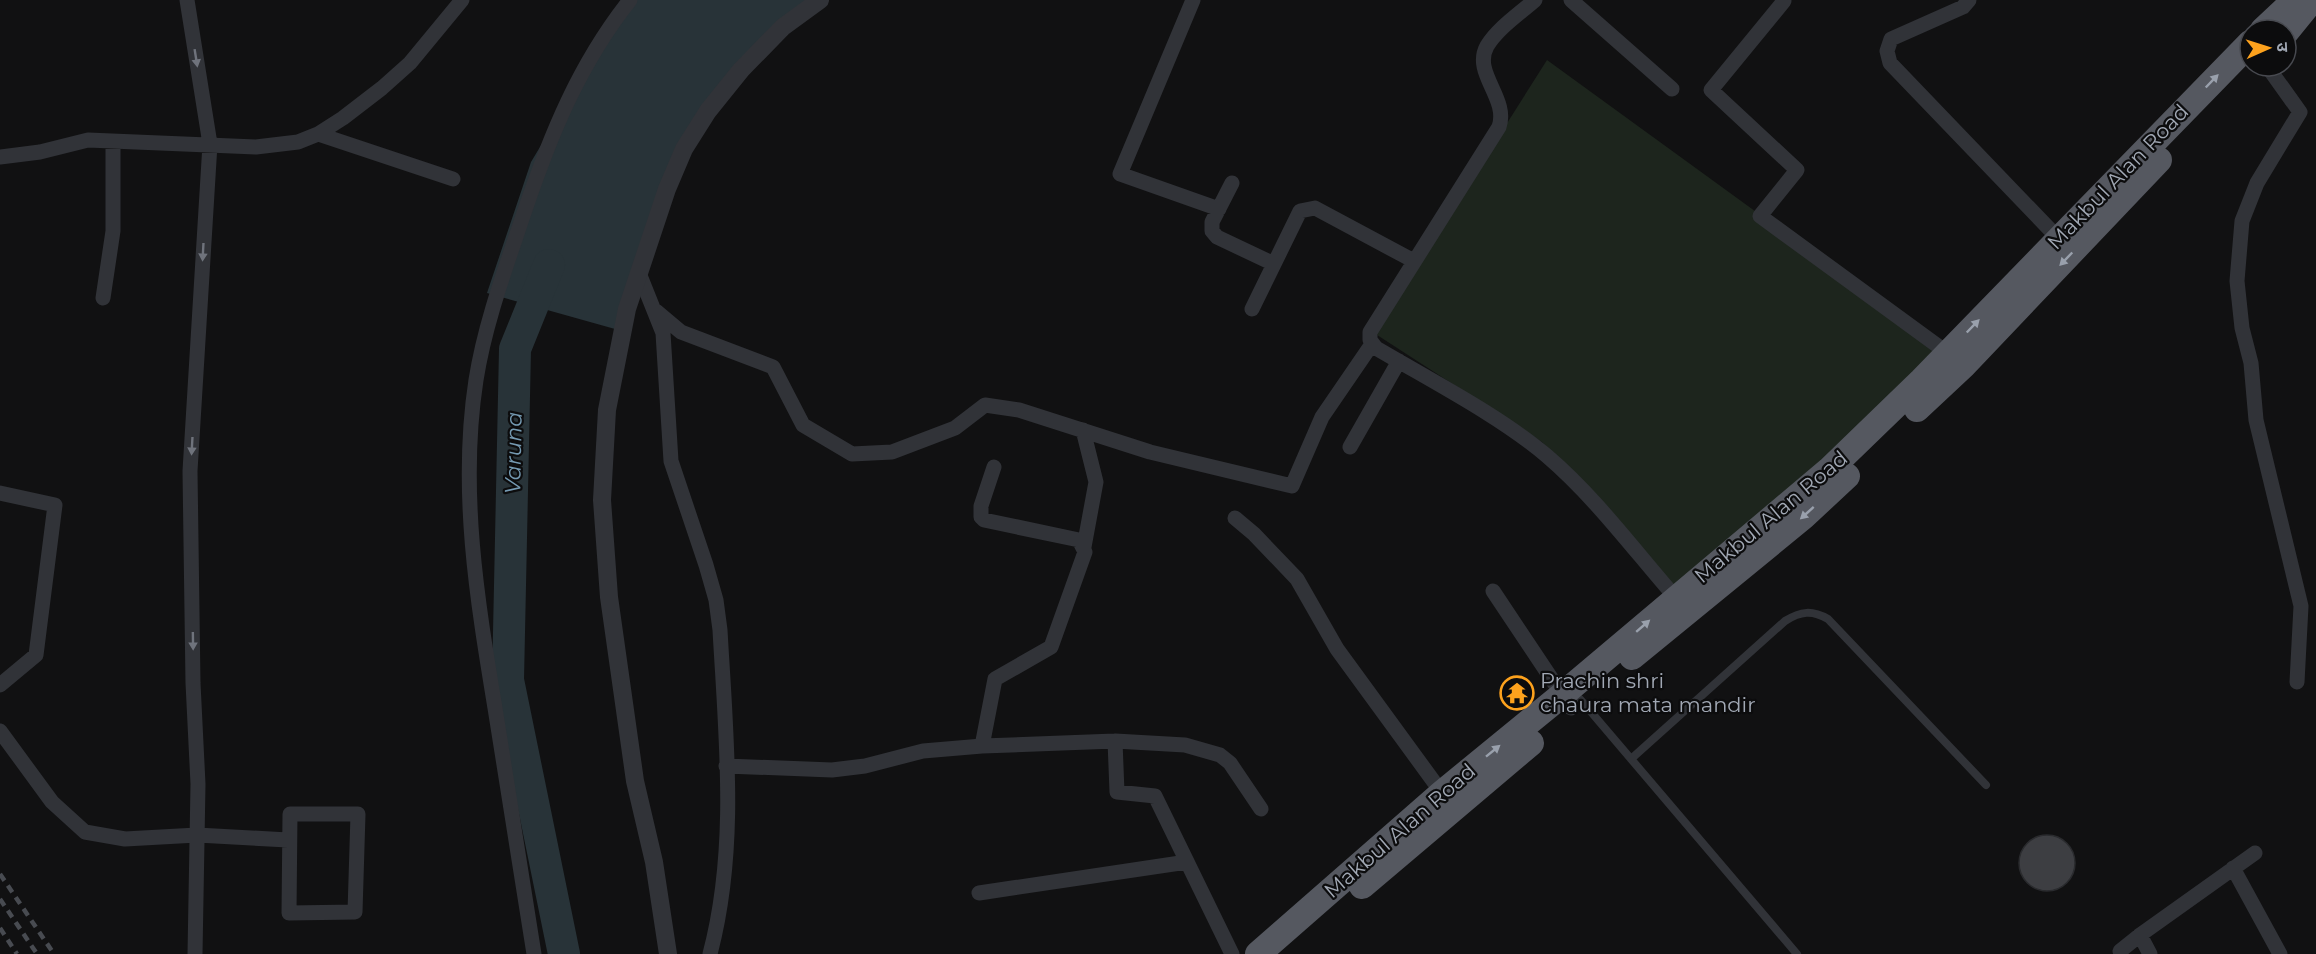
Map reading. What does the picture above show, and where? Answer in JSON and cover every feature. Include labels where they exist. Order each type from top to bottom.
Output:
[{"type":"highway","points":[[2281,18],[2294,9]]},
{"type":"highway","name":"Makbul Alan Road","points":[[1955,359],[2058,238],[2238,55]]},
{"type":"highway","name":"Makbul Alan Road","points":[[1571,701],[1676,597],[1803,517],[1955,359],[2240,78]]},
{"type":"highway","name":"Makbul Alan Road","points":[[1258,954],[1571,701],[1738,558]]},
{"type":"highway","name":"Makbul Alan Road","points":[[1282,954],[1448,801]]},
{"type":"street","points":[[187,0],[210,144],[190,471],[193,683],[198,784],[195,954]]},
{"type":"street","points":[[0,157],[40,152],[88,140],[280,146],[298,142],[318,134],[362,105],[410,63],[462,0]]},
{"type":"street","points":[[534,954],[472,550],[469,456],[476,379],[495,302],[548,142],[581,71],[606,30],[630,0]]},
{"type":"street","points":[[668,954],[654,862],[635,782],[609,597],[602,500],[607,410],[627,309],[667,189],[684,149],[708,111],[741,70],[783,27],[820,0]]},
{"type":"street","points":[[1193,0],[1120,174],[1219,209]]},
{"type":"street","points":[[656,311],[681,332],[773,367],[803,425],[852,454],[892,452],[955,428],[986,405],[1019,410],[1150,452],[1292,486],[1322,417],[1372,344],[1370,332],[1502,118],[1498,99],[1486,72],[1484,61],[1487,47],[1496,34],[1535,0]]},
{"type":"street","points":[[1571,0],[1672,89]]},
{"type":"street","points":[[1969,0],[1963,7],[1891,39],[1887,51],[1890,63],[2058,238]]},
{"type":"street","points":[[1784,2],[1711,90],[1797,170],[1760,216],[1955,359]]},
{"type":"street","points":[[2276,78],[2300,112],[2258,183],[2242,221],[2237,281],[2242,328],[2251,363],[2256,420],[2301,606],[2297,682]]},
{"type":"street","points":[[318,134],[453,179]]},
{"type":"street","points":[[103,298],[113,231],[113,142]]},
{"type":"street","points":[[1232,183],[1211,227],[1213,234],[1274,264]]},
{"type":"street","points":[[1252,309],[1300,211],[1309,207],[1414,261]]},
{"type":"street","points":[[639,273],[656,311],[666,357],[671,461],[716,600],[728,820],[721,905],[710,954]]},
{"type":"street","points":[[1372,344],[1511,430],[1545,454],[1574,480],[1676,597]]},
{"type":"street","points":[[1350,447],[1399,361]]},
{"type":"street","points":[[982,746],[995,678],[1051,647],[1083,558],[1096,482],[1083,430]]},
{"type":"street","points":[[994,467],[981,506],[981,517],[984,520],[1072,538],[1078,540],[1084,547]]},
{"type":"street","points":[[0,493],[56,505],[36,655],[0,686]]},
{"type":"street","points":[[1236,518],[1297,579],[1337,649],[1448,801]]},
{"type":"street","points":[[1493,591],[1571,701]]},
{"type":"street","points":[[0,731],[52,802],[86,832],[125,839],[197,835],[288,840]]},
{"type":"street","points":[[726,766],[850,769],[923,751],[982,746],[1115,741],[1185,745],[1220,755],[1242,778],[1261,809]]},
{"type":"street","points":[[1115,741],[1118,792],[1155,796],[1232,954]]},
{"type":"street","points":[[290,814],[358,814],[355,912],[289,913],[288,840],[290,814]]},
{"type":"street","points":[[2120,951],[2140,934],[2255,853]]},
{"type":"street","points":[[979,893],[1187,862]]},
{"type":"street","points":[[2233,868],[2280,954]]},
{"type":"street","points":[[2140,934],[2150,954]]},
{"type":"lane","points":[[1630,759],[1785,621],[1795,615],[1816,613],[1828,619],[1986,785]]},
{"type":"lane","points":[[1571,701],[1630,759],[1797,954]]},
{"type":"shaded area","points":[[628,0],[813,0],[673,154],[615,329],[487,293],[531,162]]},
{"type":"shaded area","points":[[1547,60],[1957,358],[1679,592],[1542,442],[1374,333]]},
{"type":"building","points":[[2042,835],[2052,835],[2067,843],[2073,852],[2075,863],[2073,874],[2067,883],[2052,891],[2042,891],[2031,886],[2024,879],[2019,868],[2019,858],[2024,847],[2031,840]]},
{"type":"waterway","name":"Varuna","points":[[549,265],[515,349],[508,680],[564,954]]},
{"type":"railway","points":[[0,874],[54,954]]},
{"type":"railway","points":[[0,899],[37,954]]},
{"type":"railway","points":[[0,928],[17,954]]},
{"type":"place","name":"Prachin shri chaura mata mandir","points":[[1517,693]]}]
